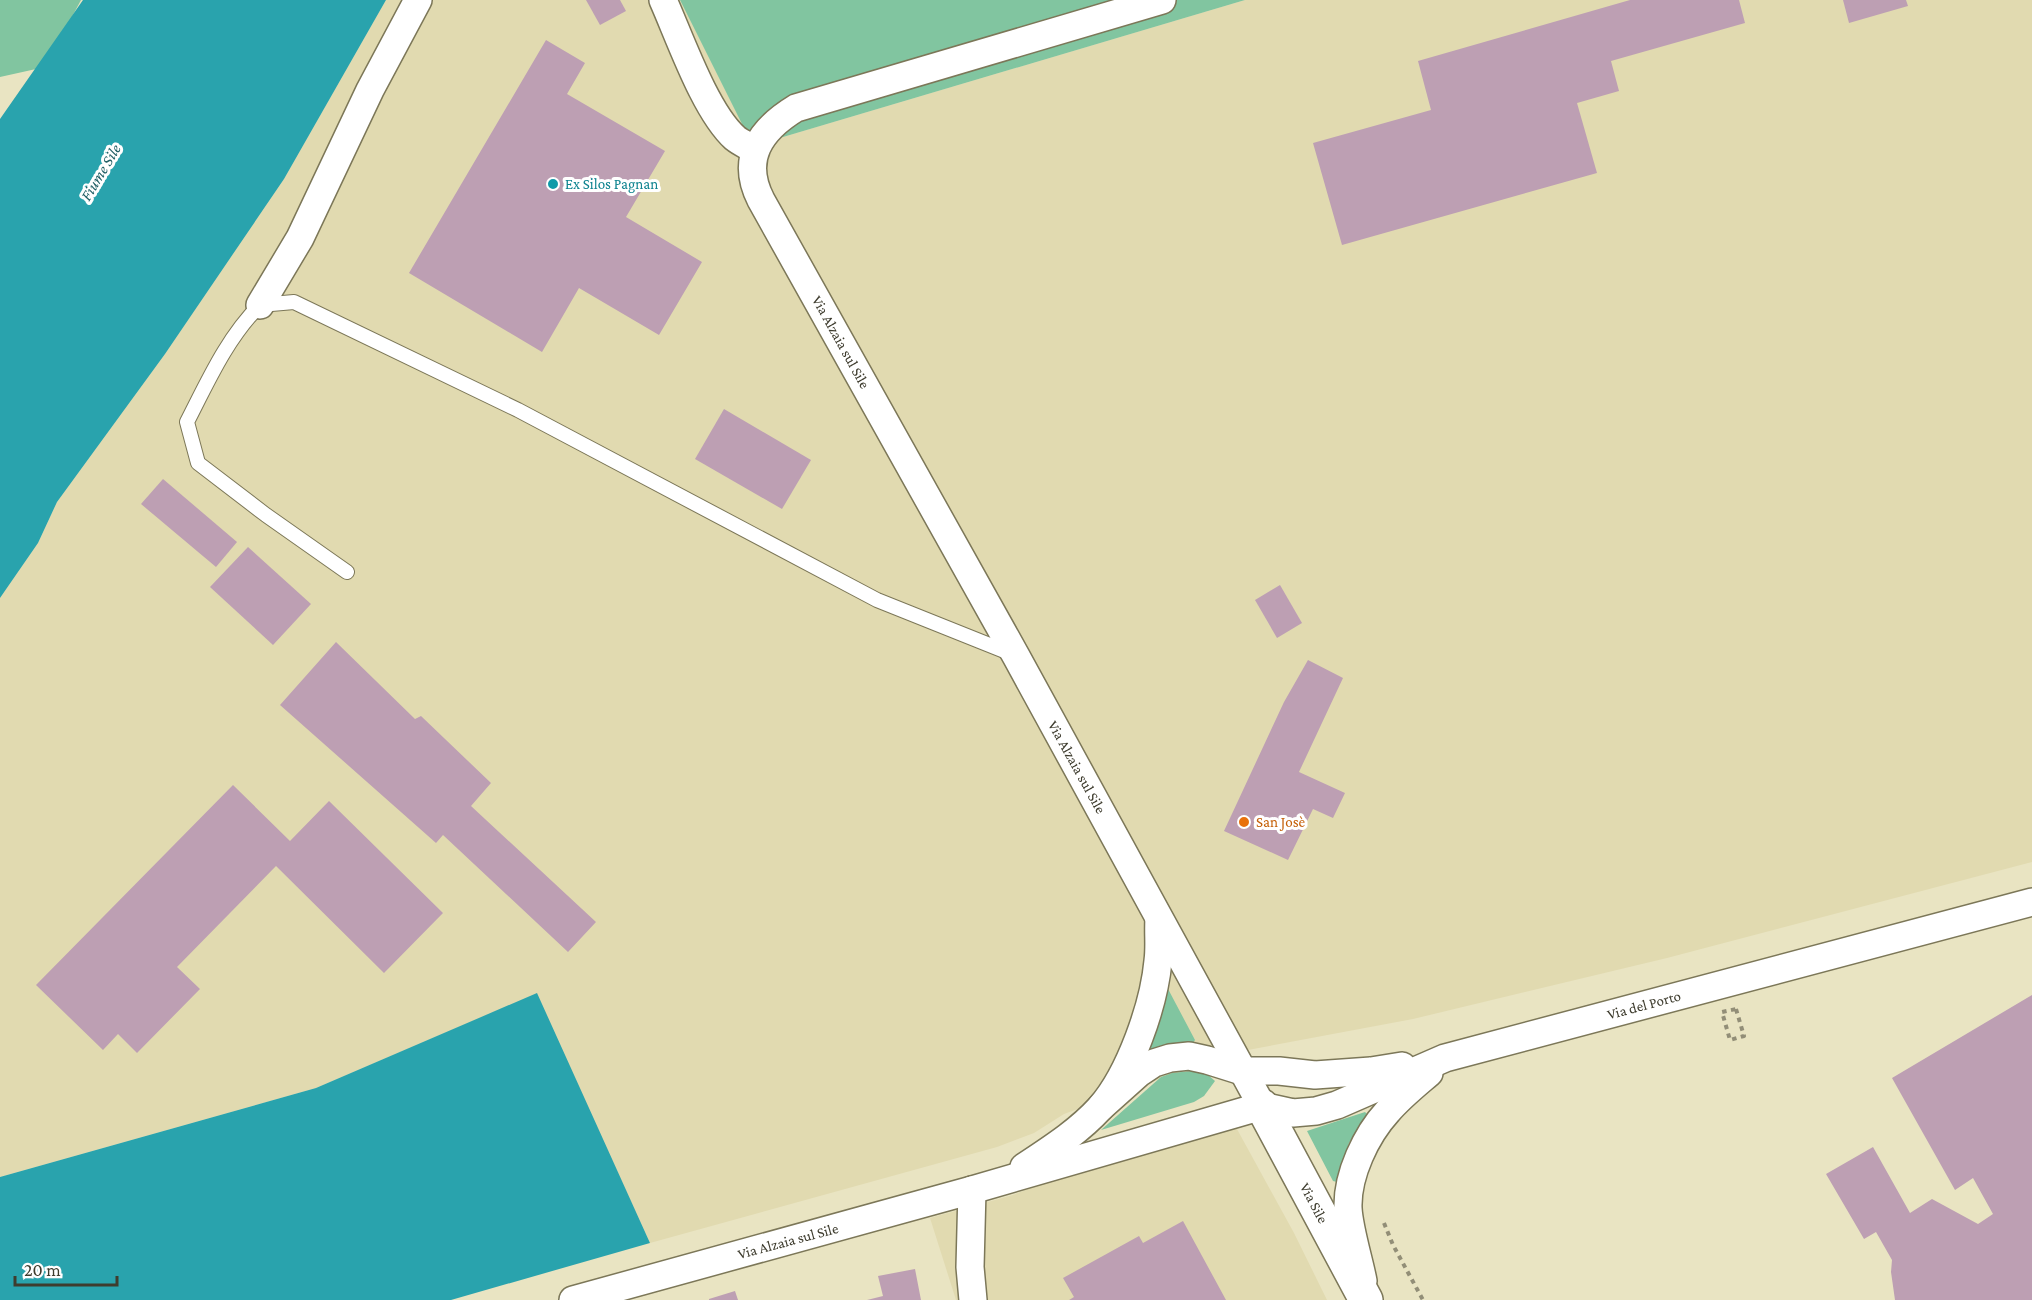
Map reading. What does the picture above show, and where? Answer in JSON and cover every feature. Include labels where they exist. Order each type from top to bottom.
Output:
[{"type":"street","points":[[260,305],[300,237],[370,90],[418,0]]},
{"type":"street","points":[[663,0],[713,108],[736,139],[755,150],[772,126],[782,117],[802,106],[1162,0]]},
{"type":"street","name":"Via Alzaia sul Sile","points":[[573,1300],[1262,1107],[1016,656],[755,188],[751,168],[755,150]]},
{"type":"street","name":"Via del Porto","points":[[1262,1107],[1293,1113],[1316,1111],[1338,1105],[1445,1058],[2032,902]]},
{"type":"street","name":"Via Alzaia sul Sile","points":[[1004,1181],[1073,1134],[1101,1107],[1122,1074],[1139,1038],[1151,998],[1158,960],[1159,917]]},
{"type":"street","points":[[1101,1107],[1139,1073],[1154,1063],[1170,1058],[1189,1056],[1242,1071],[1337,1075],[1445,1058]]},
{"type":"street","points":[[1367,1300],[1348,1210],[1356,1166],[1369,1137],[1387,1112],[1445,1058]]},
{"type":"street","name":"Via Sile","points":[[1262,1107],[1367,1300]]},
{"type":"street","points":[[972,1190],[970,1267],[973,1300]]},
{"type":"lane","points":[[347,572],[266,515],[198,463],[187,422],[223,353],[243,322],[260,305],[294,302],[518,410],[877,600],[1016,656]]},
{"type":"path","points":[[1736,1009],[1743,1036],[1730,1040],[1722,1012],[1736,1009]]},
{"type":"path","points":[[1382,1218],[1393,1245],[1423,1300]]},
{"type":"shaded area","points":[[386,0],[680,0],[753,146],[1245,0],[2032,0],[2032,862],[1667,958],[1413,1019],[1232,1053],[1064,1114],[1034,1133],[997,1147],[650,1243],[536,994],[316,1088],[0,1177],[0,598],[38,543],[57,502],[165,354],[284,179]]},
{"type":"shaded area","points":[[1226,1109],[1294,1233],[1327,1300],[956,1300],[930,1218],[1013,1195]]},
{"type":"green space","points":[[0,0],[81,0],[45,67],[0,77]]},
{"type":"green space","points":[[680,0],[1245,0],[753,146]]},
{"type":"green space","points":[[1167,987],[1195,1040],[1193,1043],[1168,1044],[1143,1055]]},
{"type":"green space","points":[[1191,1071],[1207,1074],[1215,1081],[1204,1096],[1194,1102],[1101,1130],[1161,1077]]},
{"type":"green space","points":[[1365,1112],[1367,1114],[1349,1143],[1337,1182],[1333,1181],[1307,1131]]},
{"type":"water","name":"Fiume Sile","points":[[83,0],[386,0],[284,179],[165,354],[57,502],[38,543],[0,598],[0,119]]},
{"type":"water","points":[[537,993],[650,1243],[451,1300],[0,1300],[0,1177],[316,1088]]},
{"type":"building","points":[[586,0],[620,0],[626,11],[600,25]]},
{"type":"building","points":[[1630,0],[1739,0],[1745,23],[1611,61],[1619,91],[1577,103],[1597,173],[1342,245],[1313,143],[1431,110],[1418,61]]},
{"type":"building","points":[[1843,0],[1906,0],[1908,6],[1849,23]]},
{"type":"building","name":"Ex Silos Pagnan","points":[[546,40],[585,63],[567,94],[665,151],[626,217],[702,262],[659,335],[579,288],[542,352],[409,273]]},
{"type":"building","points":[[724,409],[811,460],[782,509],[695,459]]},
{"type":"building","points":[[163,479],[237,542],[216,567],[141,504]]},
{"type":"building","points":[[248,547],[311,604],[273,645],[210,587]]},
{"type":"building","points":[[1280,585],[1302,623],[1277,638],[1255,600]]},
{"type":"building","points":[[336,642],[415,719],[421,716],[491,783],[471,806],[596,922],[568,952],[443,835],[436,843],[280,705]]},
{"type":"building","points":[[1308,660],[1343,678],[1299,772],[1345,793],[1333,818],[1313,809],[1288,860],[1224,831],[1284,702]]},
{"type":"building","points":[[233,785],[290,841],[329,801],[443,913],[384,973],[276,866],[177,967],[200,989],[137,1053],[118,1034],[103,1050],[36,985]]},
{"type":"building","points":[[2032,995],[2032,1300],[1895,1300],[1891,1272],[1892,1260],[1876,1232],[1864,1239],[1826,1174],[1873,1147],[1910,1213],[1932,1199],[1978,1224],[1993,1214],[1973,1178],[1955,1190],[1892,1078]]},
{"type":"building","points":[[1183,1221],[1226,1300],[1069,1300],[1074,1297],[1063,1278],[1139,1236],[1143,1243]]},
{"type":"building","points":[[915,1269],[921,1300],[867,1300],[883,1296],[878,1276]]},
{"type":"building","points":[[735,1291],[738,1300],[709,1300],[709,1299]]},
{"type":"place","name":"Ex Silos Pagnan","points":[[553,184]]},
{"type":"place","name":"San Josè","points":[[1244,822]]}]
